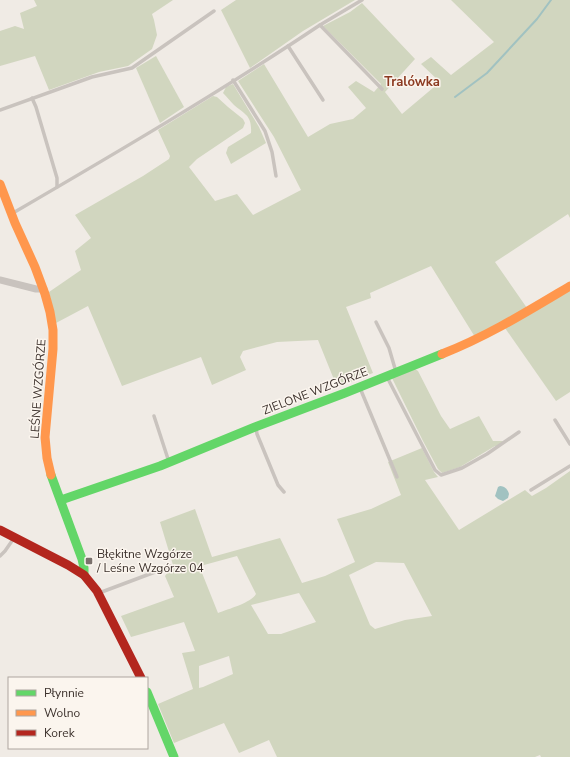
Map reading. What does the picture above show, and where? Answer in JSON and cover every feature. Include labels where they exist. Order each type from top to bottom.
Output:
[{"type":"street","name":"LEŚNE WZGÓRZE","points":[[0,184],[44,289],[50,312],[53,330],[53,349],[45,437],[47,458],[52,478],[82,559],[84,575]]},
{"type":"street","points":[[0,280],[36,289],[44,289]]},
{"type":"street","name":"ZIELONE WZGÓRZE","points":[[61,500],[169,463],[255,427],[475,341],[570,286]]},
{"type":"street","points":[[0,530],[68,565],[84,575],[91,582],[127,648],[141,677]]},
{"type":"street","points":[[148,694],[174,757]]},
{"type":"lane","points":[[12,214],[362,0]]},
{"type":"lane","points":[[0,110],[92,77],[132,68],[214,11]]},
{"type":"lane","points":[[320,25],[382,89]]},
{"type":"lane","points":[[288,46],[323,100]]},
{"type":"lane","points":[[233,80],[265,131],[272,152],[276,176]]},
{"type":"lane","points":[[32,98],[57,178],[57,187]]},
{"type":"lane","points":[[376,322],[389,348],[396,373]]},
{"type":"lane","points":[[387,376],[435,470],[441,476],[462,468],[487,454],[519,432]]},
{"type":"lane","points":[[360,387],[397,477]]},
{"type":"lane","points":[[154,416],[169,463]]},
{"type":"lane","points":[[555,420],[570,444]]},
{"type":"lane","points":[[255,427],[278,485],[284,492]]},
{"type":"lane","points":[[531,490],[570,466]]},
{"type":"lane","points":[[0,556],[15,537]]},
{"type":"lane","points":[[98,594],[171,566]]},
{"type":"green space","points":[[34,0],[173,0],[152,14],[157,35],[152,49],[128,66],[99,72],[49,90],[35,56],[0,66],[0,31],[15,26],[24,29],[20,13],[37,6]]},
{"type":"green space","points":[[236,0],[355,0],[303,31],[250,68],[221,10]]},
{"type":"green space","points":[[451,0],[570,0],[570,218],[568,214],[495,262],[527,308],[475,337],[431,266],[370,293],[371,298],[346,307],[373,373],[337,387],[318,340],[277,342],[243,351],[240,357],[246,370],[212,385],[201,357],[122,386],[88,306],[56,323],[49,292],[81,270],[75,251],[91,238],[75,215],[143,176],[169,159],[170,156],[158,130],[213,96],[217,97],[243,119],[245,123],[243,128],[197,159],[189,167],[215,201],[237,194],[253,215],[301,190],[274,137],[238,81],[264,64],[308,137],[330,124],[353,119],[366,108],[348,87],[356,81],[374,92],[381,84],[323,26],[350,12],[362,3],[415,59],[385,92],[402,114],[440,82],[421,64],[431,57],[451,75],[494,42]]},
{"type":"green space","points":[[156,56],[184,107],[160,123],[136,68]]},
{"type":"green space","points":[[233,84],[259,127],[266,143],[231,164],[226,153],[228,147],[251,133],[251,127],[247,116],[223,93],[226,87]]},
{"type":"green space","points":[[570,289],[570,392],[556,401],[505,328]]},
{"type":"green space","points":[[415,369],[418,371],[441,416],[450,429],[479,416],[493,441],[503,441],[498,448],[495,446],[460,467],[442,473],[438,469],[423,441],[392,378]]},
{"type":"green space","points":[[422,448],[438,477],[425,480],[459,530],[525,490],[532,496],[570,471],[570,757],[541,757],[540,755],[535,757],[277,757],[269,740],[239,753],[224,723],[174,743],[158,704],[193,689],[182,653],[195,651],[184,622],[131,637],[121,616],[174,597],[165,576],[173,565],[160,522],[195,509],[212,557],[280,538],[302,583],[325,576],[355,562],[337,519],[371,509],[401,495],[388,462]],"holes":[[[237,556],[256,594],[244,603],[218,613],[200,568],[204,565]],[[376,562],[404,563],[432,616],[405,620],[375,629],[370,625],[349,575]],[[299,593],[316,622],[281,634],[268,634],[251,605]],[[229,656],[233,674],[199,688],[199,666]]]},
{"type":"water","points":[[500,486],[506,488],[509,494],[508,498],[503,501],[495,496],[498,487]]},
{"type":"waterway","points":[[455,97],[487,73],[537,19],[551,0]]},
{"type":"traffic: fast","points":[[61,500],[160,466],[442,354]]},
{"type":"traffic: fast","points":[[51,475],[82,559],[84,575]]},
{"type":"traffic: fast","points":[[148,694],[174,757]]},
{"type":"traffic: slow","points":[[0,184],[15,223],[35,267],[50,312],[53,330],[53,349],[45,437],[47,458],[51,475]]},
{"type":"traffic: slow","points":[[442,354],[492,331],[570,286]]},
{"type":"traffic: jam","points":[[0,530],[68,565],[84,575],[97,591],[140,677]]},
{"type":"place","name":"Błękitne Wzgórze / Leśne Wzgórze 04","points":[[89,561]]},
{"type":"district","name":"Tralówka","points":[[412,81]]}]
